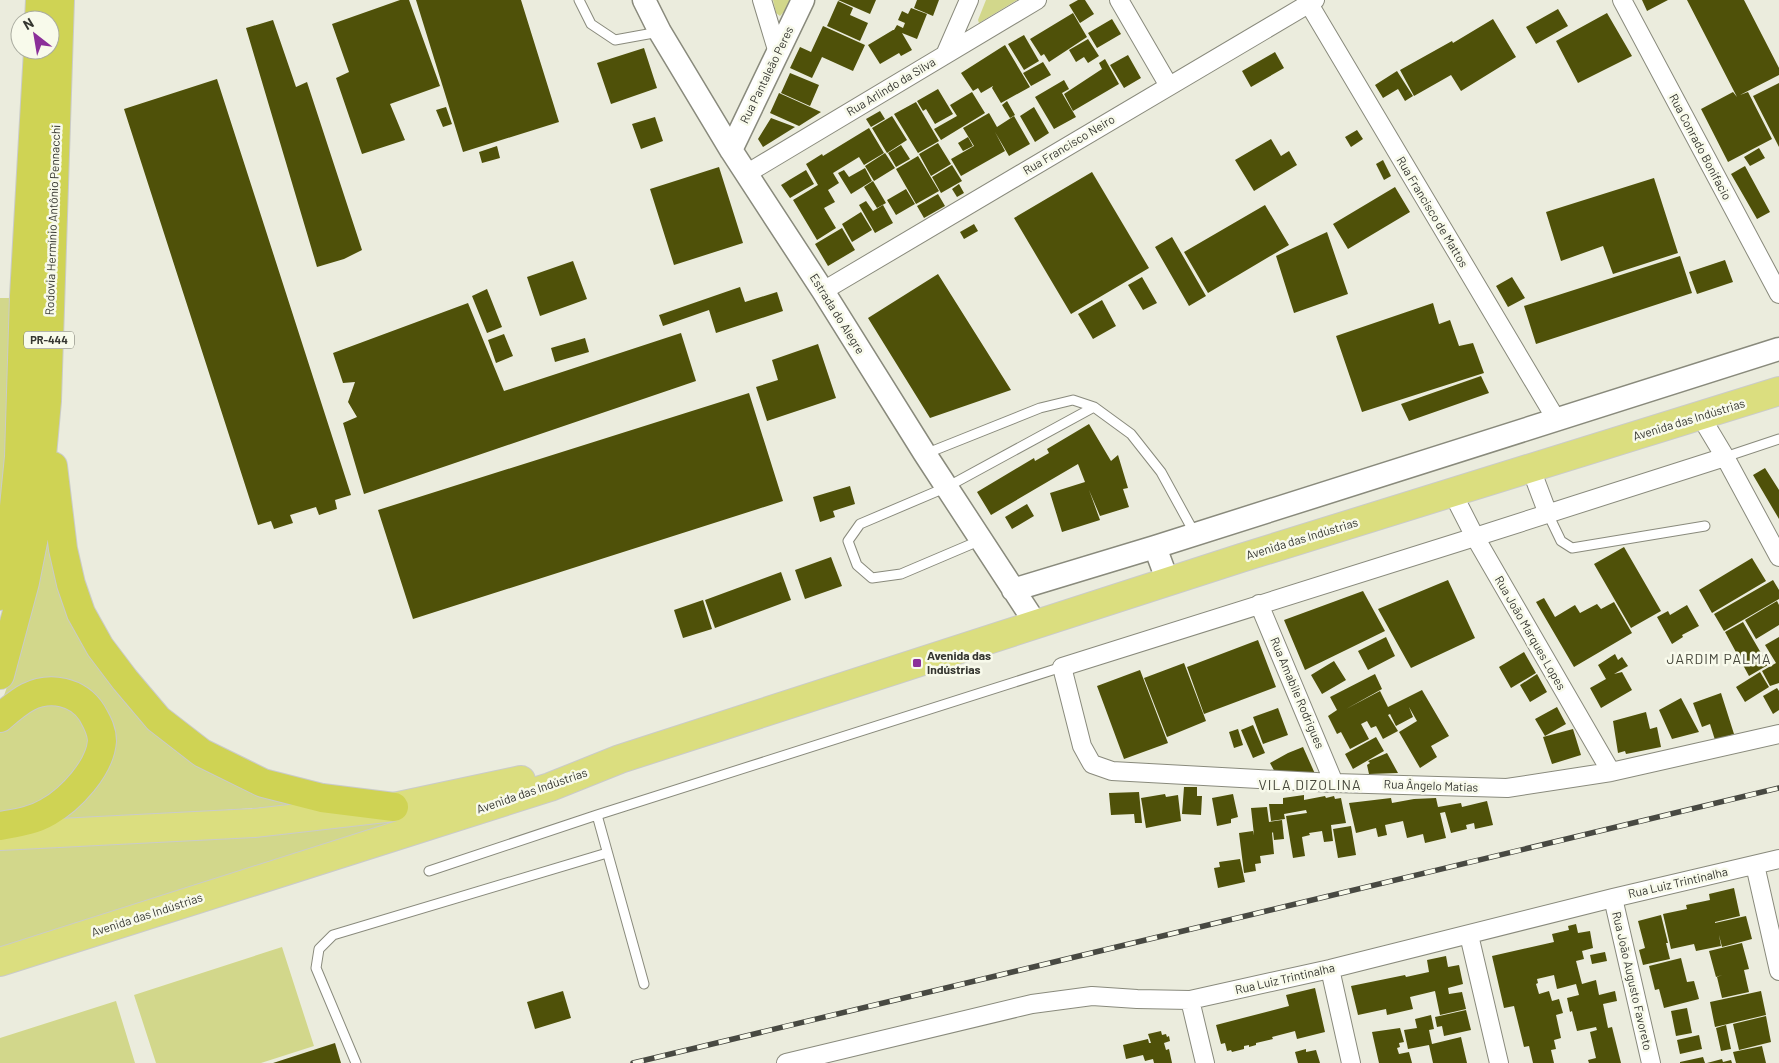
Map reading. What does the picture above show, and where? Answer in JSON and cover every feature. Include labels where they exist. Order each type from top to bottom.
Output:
[{"type":"highway","name":"Rodovia Hermínio Antônio Pennacchi","points":[[0,675],[25,582],[35,532],[47,401],[60,0]]},
{"type":"highway","name":"Rodovia Hermínio Antônio Pennacchi","points":[[0,596],[11,536],[19,456],[24,296],[37,60]]},
{"type":"highway","points":[[47,401],[55,495],[62,549],[81,613],[100,648],[158,719],[202,753],[263,783],[322,798],[394,807]]},
{"type":"highway","points":[[0,718],[28,697],[48,691],[66,692],[78,697],[90,709],[100,725],[102,741],[96,765],[76,790],[48,812],[24,822],[0,826]]},
{"type":"main road","name":"Avenida das Indústrias","points":[[0,962],[550,787],[620,759],[1036,624],[1779,391]]},
{"type":"main road","points":[[0,836],[254,823],[394,807],[620,759]]},
{"type":"street","name":"Estrada do Alegre","points":[[644,0],[660,32],[746,174],[1036,624]]},
{"type":"street","points":[[762,0],[778,53]]},
{"type":"street","name":"Rua Pantaleão Peres","points":[[731,150],[803,0]]},
{"type":"street","points":[[945,55],[969,0]]},
{"type":"street","name":"Rua Arlindo da Silva","points":[[746,174],[1037,0]]},
{"type":"street","points":[[1119,0],[1169,86]]},
{"type":"street","name":"Rua Conrado Bonifacio","points":[[1622,0],[1779,294]]},
{"type":"street","name":"Rua Francisco Neiro","points":[[823,291],[1169,86],[1301,4]]},
{"type":"street","name":"Rua Francisco de Mattos","points":[[1301,4],[1556,419]]},
{"type":"street","points":[[1013,590],[1155,547],[1779,349]]},
{"type":"street","points":[[1701,417],[1779,557]]},
{"type":"street","points":[[1062,667],[1725,457]]},
{"type":"street","points":[[1531,469],[1548,514]]},
{"type":"street","name":"Rua João Marques Lopes","points":[[1452,492],[1475,537],[1611,772]]},
{"type":"street","points":[[1155,547],[1168,582]]},
{"type":"street","name":"Rua Amabile Rodrigues","points":[[1259,604],[1334,783]]},
{"type":"street","name":"Rua Ângelo Matias","points":[[1062,667],[1082,746],[1092,764],[1112,771],[1334,783],[1507,788],[1611,772],[1779,734]]},
{"type":"street","name":"Rua Luiz Trintinalha","points":[[786,1063],[1032,1004],[1092,996],[1190,1000],[1330,969],[1613,898],[1779,859]]},
{"type":"street","points":[[1755,865],[1779,971]]},
{"type":"street","name":"Rua João Augusto Favoreto","points":[[1613,898],[1651,1063]]},
{"type":"street","points":[[1468,935],[1499,1063]]},
{"type":"street","points":[[1330,969],[1351,1063]]},
{"type":"street","points":[[1190,1000],[1205,1063]]},
{"type":"lane","points":[[579,0],[591,24],[615,40],[660,32]]},
{"type":"lane","points":[[925,454],[1040,408],[1073,400],[1094,406],[1131,434],[1160,472],[1195,534]]},
{"type":"lane","points":[[981,540],[901,574],[872,578],[857,565],[848,541],[860,524],[947,487],[1094,406]]},
{"type":"lane","points":[[1725,457],[1779,439]]},
{"type":"lane","points":[[1548,514],[1561,541],[1572,548],[1705,526]]},
{"type":"lane","points":[[429,871],[597,814],[1062,667]]},
{"type":"lane","points":[[597,814],[644,984]]},
{"type":"lane","points":[[356,1063],[316,968],[319,949],[333,935],[607,852]]},
{"type":"green space","points":[[773,0],[795,0],[780,16],[776,13]]},
{"type":"green space","points":[[986,0],[1017,0],[979,23],[978,20]]},
{"type":"green space","points":[[0,298],[15,298],[7,451],[0,503]]},
{"type":"green space","points":[[49,510],[121,691],[303,805],[39,822],[102,767],[77,686],[0,707],[15,664]]},
{"type":"green space","points":[[48,701],[67,704],[91,732],[87,760],[51,798],[21,811],[0,815],[0,732],[4,726]]},
{"type":"green space","points":[[461,807],[0,950],[0,844]]},
{"type":"green space","points":[[282,947],[314,1046],[261,1063],[156,1063],[134,995]]},
{"type":"green space","points":[[116,1001],[135,1063],[0,1063],[0,1038]]},
{"type":"building","points":[[400,0],[409,0],[440,86],[390,104],[405,140],[362,154],[336,78],[349,72],[332,24]]},
{"type":"building","points":[[416,0],[521,0],[559,122],[463,152]]},
{"type":"building","points":[[838,0],[876,0],[870,14]]},
{"type":"building","points":[[917,0],[939,0],[933,16],[914,8]]},
{"type":"building","points":[[1078,0],[1085,0],[1094,14],[1080,23],[1069,5]]},
{"type":"building","points":[[1642,0],[1668,0],[1647,11]]},
{"type":"building","points":[[1687,0],[1744,0],[1779,68],[1779,75],[1740,95],[1748,92],[1772,139],[1728,162],[1701,109],[1733,92],[1737,97]]},
{"type":"building","points":[[838,1],[853,8],[850,15],[868,23],[860,41],[827,26]]},
{"type":"building","points":[[911,8],[927,14],[917,39],[902,33],[912,50],[901,56],[899,53],[880,64],[868,45],[894,30],[897,25],[903,28],[905,23],[898,20],[902,11],[908,14]]},
{"type":"building","points":[[1558,9],[1568,26],[1536,44],[1526,27]]},
{"type":"building","points":[[1073,13],[1087,37],[1049,62],[1044,54],[1041,56],[1030,39]]},
{"type":"building","points":[[1607,13],[1632,56],[1578,83],[1556,41]]},
{"type":"building","points":[[1112,19],[1121,34],[1097,48],[1088,33]]},
{"type":"building","points":[[1493,19],[1516,57],[1461,91],[1451,75],[1414,96],[1400,70],[1452,41],[1453,43]]},
{"type":"building","points":[[273,20],[296,87],[307,82],[362,250],[344,259],[317,267],[246,28]]},
{"type":"building","points":[[823,26],[865,45],[853,71],[822,57],[812,78],[790,68],[800,47],[811,52]]},
{"type":"building","points":[[1024,35],[1039,61],[1024,70],[1008,44]]},
{"type":"building","points":[[1088,39],[1099,56],[1088,63],[1084,57],[1076,62],[1069,50]]},
{"type":"building","points":[[1005,45],[1030,87],[1001,103],[992,88],[993,86],[981,93],[978,88],[973,91],[961,73]]},
{"type":"building","points":[[644,48],[657,88],[611,104],[597,63]]},
{"type":"building","points":[[1275,52],[1284,68],[1251,87],[1242,71]]},
{"type":"building","points":[[1128,55],[1141,78],[1124,88],[1110,65]]},
{"type":"building","points":[[1105,59],[1119,84],[1073,111],[1064,94],[1102,69],[1099,63]]},
{"type":"building","points":[[1043,62],[1051,75],[1031,86],[1023,73]]},
{"type":"building","points":[[1397,71],[1413,96],[1405,101],[1398,89],[1383,98],[1375,85]]},
{"type":"building","points":[[790,73],[819,85],[810,106],[781,93]]},
{"type":"building","points":[[217,79],[351,495],[335,500],[337,509],[319,515],[316,507],[290,515],[293,523],[274,529],[271,521],[258,525],[124,109]]},
{"type":"building","points":[[1064,80],[1069,89],[1062,93],[1076,117],[1054,129],[1035,97]]},
{"type":"building","points":[[1779,83],[1779,147],[1753,96]]},
{"type":"building","points":[[938,89],[953,114],[935,124],[926,109],[923,111],[917,101]]},
{"type":"building","points":[[972,92],[985,113],[941,140],[934,129],[957,116],[950,105]]},
{"type":"building","points":[[779,93],[821,112],[799,126],[770,113]]},
{"type":"building","points":[[1007,101],[1015,115],[1010,118],[1002,105]]},
{"type":"building","points":[[916,102],[939,141],[918,153],[894,114]]},
{"type":"building","points":[[446,107],[452,124],[443,127],[436,110]]},
{"type":"building","points":[[1034,107],[1049,133],[1035,142],[1020,116]]},
{"type":"building","points":[[880,111],[885,119],[871,127],[866,119]]},
{"type":"building","points":[[989,113],[997,127],[1014,116],[1030,144],[1009,156],[995,132],[1005,151],[961,176],[951,159],[974,146],[963,128]]},
{"type":"building","points":[[892,116],[907,140],[887,153],[872,128]]},
{"type":"building","points":[[655,117],[663,141],[641,149],[632,124]]},
{"type":"building","points":[[771,118],[795,127],[763,147],[758,139]]},
{"type":"building","points":[[869,128],[884,153],[864,165],[859,157],[833,173],[839,183],[828,190],[835,202],[824,208],[836,228],[817,240],[793,200],[818,185],[806,164]]},
{"type":"building","points":[[1357,130],[1363,139],[1351,147],[1345,137]]},
{"type":"building","points":[[968,137],[973,146],[963,151],[958,143]]},
{"type":"building","points":[[1271,139],[1281,156],[1289,151],[1297,165],[1254,191],[1235,160]]},
{"type":"building","points":[[938,143],[951,164],[931,176],[919,154]]},
{"type":"building","points":[[901,145],[910,159],[896,167],[888,153]]},
{"type":"building","points":[[497,146],[500,158],[482,163],[479,152]]},
{"type":"building","points":[[1759,148],[1765,158],[1750,166],[1744,157]]},
{"type":"building","points":[[885,153],[895,168],[874,181],[865,166]]},
{"type":"building","points":[[918,156],[939,191],[916,204],[896,169]]},
{"type":"building","points":[[1383,160],[1391,176],[1384,180],[1376,164]]},
{"type":"building","points":[[952,165],[962,181],[941,193],[932,177]]},
{"type":"building","points":[[1745,166],[1770,212],[1757,219],[1731,174]]},
{"type":"building","points":[[719,167],[743,243],[674,265],[650,189]]},
{"type":"building","points":[[865,168],[872,181],[851,194],[838,173],[844,170],[849,177]]},
{"type":"building","points":[[806,170],[814,184],[790,198],[781,185]]},
{"type":"building","points":[[1092,172],[1149,268],[1071,314],[1014,218]]},
{"type":"building","points":[[1654,178],[1678,253],[1613,274],[1603,246],[1561,261],[1546,212]]},
{"type":"building","points":[[873,181],[886,203],[877,208],[864,187]]},
{"type":"building","points":[[959,184],[964,193],[957,197],[952,189]]},
{"type":"building","points":[[1395,187],[1410,212],[1348,249],[1333,224]]},
{"type":"building","points":[[906,189],[915,204],[896,215],[887,200]]},
{"type":"building","points":[[938,194],[945,206],[924,218],[917,206]]},
{"type":"building","points":[[866,201],[873,211],[883,205],[893,223],[875,233],[859,205]]},
{"type":"building","points":[[1265,205],[1289,245],[1208,293],[1184,252]]},
{"type":"building","points":[[861,212],[872,230],[852,242],[842,224]]},
{"type":"building","points":[[974,224],[978,231],[964,239],[960,232]]},
{"type":"building","points":[[842,228],[855,250],[828,266],[815,244]]},
{"type":"building","points":[[1327,232],[1348,294],[1294,313],[1276,256]]},
{"type":"building","points":[[1172,237],[1206,296],[1189,306],[1155,247]]},
{"type":"building","points":[[1680,256],[1692,293],[1536,344],[1524,306]]},
{"type":"building","points":[[1725,260],[1733,282],[1697,294],[1689,272]]},
{"type":"building","points":[[573,261],[587,299],[540,316],[527,277]]},
{"type":"building","points":[[938,274],[1011,390],[930,418],[868,318]]},
{"type":"building","points":[[1142,277],[1157,303],[1143,310],[1128,285]]},
{"type":"building","points":[[1512,277],[1525,298],[1508,307],[1496,286]]},
{"type":"building","points":[[740,287],[745,302],[777,292],[783,311],[716,333],[709,310],[663,326],[659,315]]},
{"type":"building","points":[[487,289],[502,327],[487,333],[472,296]]},
{"type":"building","points":[[1102,300],[1116,326],[1093,339],[1078,314]]},
{"type":"building","points":[[468,303],[504,391],[681,333],[696,381],[364,494],[343,423],[357,417],[348,402],[355,382],[343,383],[333,353]]},
{"type":"building","points":[[1433,303],[1439,324],[1450,320],[1459,346],[1473,343],[1484,373],[1362,412],[1336,336]]},
{"type":"building","points":[[504,334],[513,356],[496,363],[488,340]]},
{"type":"building","points":[[585,338],[589,352],[555,362],[551,348]]},
{"type":"building","points":[[818,344],[836,398],[767,421],[756,387],[778,380],[772,360]]},
{"type":"building","points":[[1481,376],[1489,393],[1409,421],[1401,404]]},
{"type":"building","points":[[749,393],[783,501],[413,619],[378,510]]},
{"type":"building","points":[[1089,424],[1111,461],[1118,455],[1128,488],[1123,489],[1129,507],[1100,516],[1089,490],[1100,520],[1062,532],[1050,493],[1085,482],[1078,464],[991,515],[977,492],[1034,458],[1035,461],[1049,453],[1047,449]]},
{"type":"building","points":[[1765,468],[1779,490],[1779,519],[1753,475]]},
{"type":"building","points":[[850,486],[855,504],[833,511],[835,517],[820,522],[813,497]]},
{"type":"building","points":[[1027,504],[1034,516],[1012,529],[1005,517]]},
{"type":"building","points":[[1624,547],[1661,611],[1631,628],[1594,564]]},
{"type":"building","points":[[831,557],[842,586],[805,599],[795,570]]},
{"type":"building","points":[[1752,558],[1766,581],[1712,613],[1699,590]]},
{"type":"building","points":[[781,572],[791,600],[715,628],[705,600]]},
{"type":"building","points":[[1448,580],[1475,638],[1411,668],[1378,609]]},
{"type":"building","points":[[1773,580],[1779,590],[1779,599],[1724,631],[1714,614]]},
{"type":"building","points":[[1363,591],[1385,631],[1305,670],[1284,620]]},
{"type":"building","points":[[1544,598],[1555,617],[1575,605],[1580,613],[1597,604],[1601,609],[1614,602],[1632,633],[1574,667],[1536,602]]},
{"type":"building","points":[[703,600],[712,629],[683,638],[674,610]]},
{"type":"building","points":[[1777,601],[1779,605],[1779,625],[1756,639],[1745,620]]},
{"type":"building","points":[[1687,605],[1699,626],[1682,635],[1683,637],[1672,644],[1657,617],[1668,611],[1670,615]]},
{"type":"building","points":[[1743,622],[1768,665],[1749,676],[1725,632]]},
{"type":"building","points":[[1386,637],[1395,656],[1368,670],[1358,651]]},
{"type":"building","points":[[1779,637],[1779,683],[1770,686],[1762,671],[1776,663],[1765,645]]},
{"type":"building","points":[[1258,640],[1276,687],[1204,714],[1187,667]]},
{"type":"building","points":[[1524,652],[1536,673],[1511,688],[1499,667]]},
{"type":"building","points":[[1615,654],[1618,660],[1622,657],[1628,666],[1614,674],[1622,672],[1632,690],[1601,708],[1590,688],[1606,679],[1598,665]]},
{"type":"building","points":[[1334,661],[1346,680],[1322,694],[1311,675]]},
{"type":"building","points":[[1184,663],[1206,721],[1167,737],[1144,678]]},
{"type":"building","points":[[1140,670],[1168,743],[1124,759],[1097,686]]},
{"type":"building","points":[[1760,672],[1769,687],[1745,702],[1736,687]]},
{"type":"building","points":[[1375,674],[1382,689],[1346,709],[1380,691],[1388,707],[1422,690],[1449,736],[1431,746],[1437,757],[1420,768],[1399,732],[1417,721],[1409,707],[1413,717],[1396,726],[1390,714],[1388,715],[1398,731],[1383,739],[1376,726],[1371,728],[1367,721],[1361,724],[1369,739],[1350,749],[1341,732],[1337,734],[1328,716],[1337,710],[1330,697]]},
{"type":"building","points":[[1537,674],[1547,692],[1530,702],[1520,685]]},
{"type":"building","points":[[1777,688],[1779,691],[1779,710],[1773,714],[1763,696]]},
{"type":"building","points":[[1721,693],[1734,734],[1715,740],[1710,724],[1702,727],[1693,703]]},
{"type":"building","points":[[1681,698],[1699,732],[1672,739],[1659,710]]},
{"type":"building","points":[[1557,707],[1566,724],[1545,736],[1535,719]]},
{"type":"building","points":[[1278,708],[1288,735],[1263,744],[1253,717]]},
{"type":"building","points":[[1646,712],[1650,729],[1657,727],[1661,747],[1626,754],[1625,751],[1618,753],[1613,721]]},
{"type":"building","points":[[1253,725],[1265,753],[1253,758],[1241,730]]},
{"type":"building","points":[[1238,729],[1243,745],[1234,748],[1229,732]]},
{"type":"building","points":[[1573,729],[1581,755],[1552,764],[1543,737]]},
{"type":"building","points":[[1376,737],[1384,751],[1353,769],[1345,754]]},
{"type":"building","points":[[1303,747],[1316,776],[1276,774],[1270,763]]},
{"type":"building","points":[[1387,753],[1398,773],[1369,774],[1367,765],[1370,763],[1368,761]]},
{"type":"building","points":[[1184,787],[1197,787],[1197,796],[1202,796],[1201,815],[1182,814]]},
{"type":"building","points":[[1139,792],[1142,823],[1135,823],[1134,814],[1111,815],[1109,793]]},
{"type":"building","points":[[1165,794],[1166,797],[1178,795],[1181,821],[1146,828],[1141,798]]},
{"type":"building","points":[[1233,794],[1238,817],[1231,819],[1231,823],[1217,826],[1212,798]]},
{"type":"building","points":[[1304,795],[1304,800],[1325,796],[1326,798],[1334,796],[1335,799],[1341,798],[1346,823],[1331,825],[1333,841],[1324,842],[1322,831],[1309,833],[1310,835],[1302,837],[1305,856],[1293,858],[1286,816],[1307,813],[1306,810],[1284,814],[1285,819],[1271,821],[1269,804],[1283,804],[1283,798]]},
{"type":"building","points":[[1391,798],[1392,803],[1436,798],[1438,807],[1461,803],[1462,807],[1487,801],[1493,825],[1475,829],[1474,823],[1466,825],[1467,829],[1451,833],[1445,812],[1440,813],[1446,838],[1425,843],[1423,834],[1407,838],[1403,821],[1385,825],[1387,835],[1378,837],[1376,828],[1356,833],[1349,803]]},
{"type":"building","points":[[1267,807],[1269,822],[1282,820],[1284,839],[1274,840],[1273,832],[1274,854],[1260,856],[1261,863],[1255,864],[1256,871],[1244,873],[1239,833],[1253,831],[1254,835],[1251,808]]},
{"type":"building","points":[[1351,826],[1356,855],[1338,858],[1333,829]]},
{"type":"building","points":[[1240,859],[1245,882],[1218,888],[1214,868],[1220,867],[1219,862]]},
{"type":"building","points":[[1734,888],[1740,916],[1715,923],[1746,916],[1752,939],[1722,947],[1719,935],[1721,946],[1696,951],[1694,944],[1671,949],[1663,914],[1687,909],[1686,905],[1710,900],[1709,894]]},
{"type":"building","points":[[1661,915],[1670,959],[1643,965],[1639,950],[1645,948],[1638,921]]},
{"type":"building","points":[[1576,924],[1578,933],[1590,931],[1593,948],[1582,951],[1584,959],[1576,961],[1582,984],[1596,980],[1599,995],[1615,991],[1617,1001],[1603,1004],[1608,1028],[1612,1027],[1621,1063],[1589,1063],[1588,1060],[1596,1058],[1590,1032],[1597,1030],[1596,1027],[1577,1031],[1567,998],[1579,995],[1576,984],[1557,989],[1554,975],[1537,979],[1538,983],[1536,984],[1539,994],[1549,991],[1552,1001],[1559,999],[1563,1013],[1556,1015],[1561,1038],[1554,1040],[1556,1049],[1551,1050],[1554,1063],[1533,1063],[1529,1046],[1524,1047],[1514,1006],[1504,1008],[1492,956],[1554,942],[1552,934],[1569,930],[1568,926]]},
{"type":"building","points":[[1742,943],[1749,969],[1744,970],[1749,992],[1722,998],[1717,977],[1722,975],[1716,977],[1709,951]]},
{"type":"building","points":[[1605,952],[1607,961],[1592,964],[1590,955]]},
{"type":"building","points":[[1446,956],[1448,967],[1459,965],[1463,984],[1448,988],[1449,994],[1462,992],[1466,1009],[1440,1015],[1435,991],[1410,997],[1413,1009],[1387,1015],[1386,1009],[1358,1015],[1351,986],[1429,972],[1427,960]]},
{"type":"building","points":[[1681,958],[1687,982],[1694,981],[1699,999],[1664,1008],[1659,989],[1655,990],[1649,966]]},
{"type":"building","points":[[1315,988],[1325,1032],[1297,1039],[1295,1031],[1272,1037],[1273,1039],[1256,1043],[1256,1045],[1244,1046],[1244,1049],[1232,1052],[1231,1050],[1227,1051],[1225,1043],[1221,1044],[1216,1025],[1289,1006],[1286,995]]},
{"type":"building","points":[[563,991],[571,1018],[535,1029],[527,1002]]},
{"type":"building","points":[[1761,991],[1766,1015],[1715,1027],[1710,1002]]},
{"type":"building","points":[[1687,1008],[1692,1033],[1676,1036],[1671,1011]]},
{"type":"building","points":[[1466,1010],[1471,1030],[1444,1036],[1442,1026],[1437,1027],[1435,1017]]},
{"type":"building","points":[[1431,1015],[1434,1029],[1429,1030],[1432,1044],[1461,1037],[1467,1063],[1433,1063],[1429,1045],[1408,1049],[1404,1030],[1417,1028],[1415,1019]]},
{"type":"building","points":[[1766,1016],[1771,1042],[1739,1050],[1733,1024]]},
{"type":"building","points":[[1726,1025],[1731,1049],[1721,1051],[1716,1028]]},
{"type":"building","points":[[1400,1028],[1404,1042],[1399,1043],[1400,1047],[1397,1048],[1399,1054],[1409,1052],[1412,1063],[1379,1063],[1372,1032]]},
{"type":"building","points":[[1161,1031],[1162,1035],[1166,1034],[1167,1037],[1169,1036],[1170,1041],[1164,1043],[1166,1050],[1169,1049],[1172,1063],[1154,1063],[1153,1059],[1145,1061],[1143,1055],[1126,1059],[1123,1045],[1148,1039],[1149,1043],[1151,1043],[1148,1034]]},
{"type":"building","points":[[1699,1035],[1702,1049],[1680,1054],[1677,1040]]},
{"type":"building","points":[[335,1043],[341,1063],[273,1063]]},
{"type":"building","points":[[1762,1046],[1766,1063],[1736,1063],[1733,1052]]},
{"type":"building","points":[[1306,1049],[1306,1052],[1316,1050],[1320,1063],[1298,1063],[1295,1052]]},
{"type":"building","points":[[1703,1057],[1705,1063],[1680,1063],[1680,1062]]},
{"type":"building","points":[[1722,1059],[1723,1062],[1731,1060],[1732,1063],[1707,1063]]},
{"type":"railway","points":[[633,1063],[1779,788]]},
{"type":"place","name":"Avenida das Indústrias","points":[[917,663]]},
{"type":"district","name":"JARDIM PALMA","points":[[1719,659]]},
{"type":"district","name":"VILA DIZOLINA","points":[[1310,785]]}]
